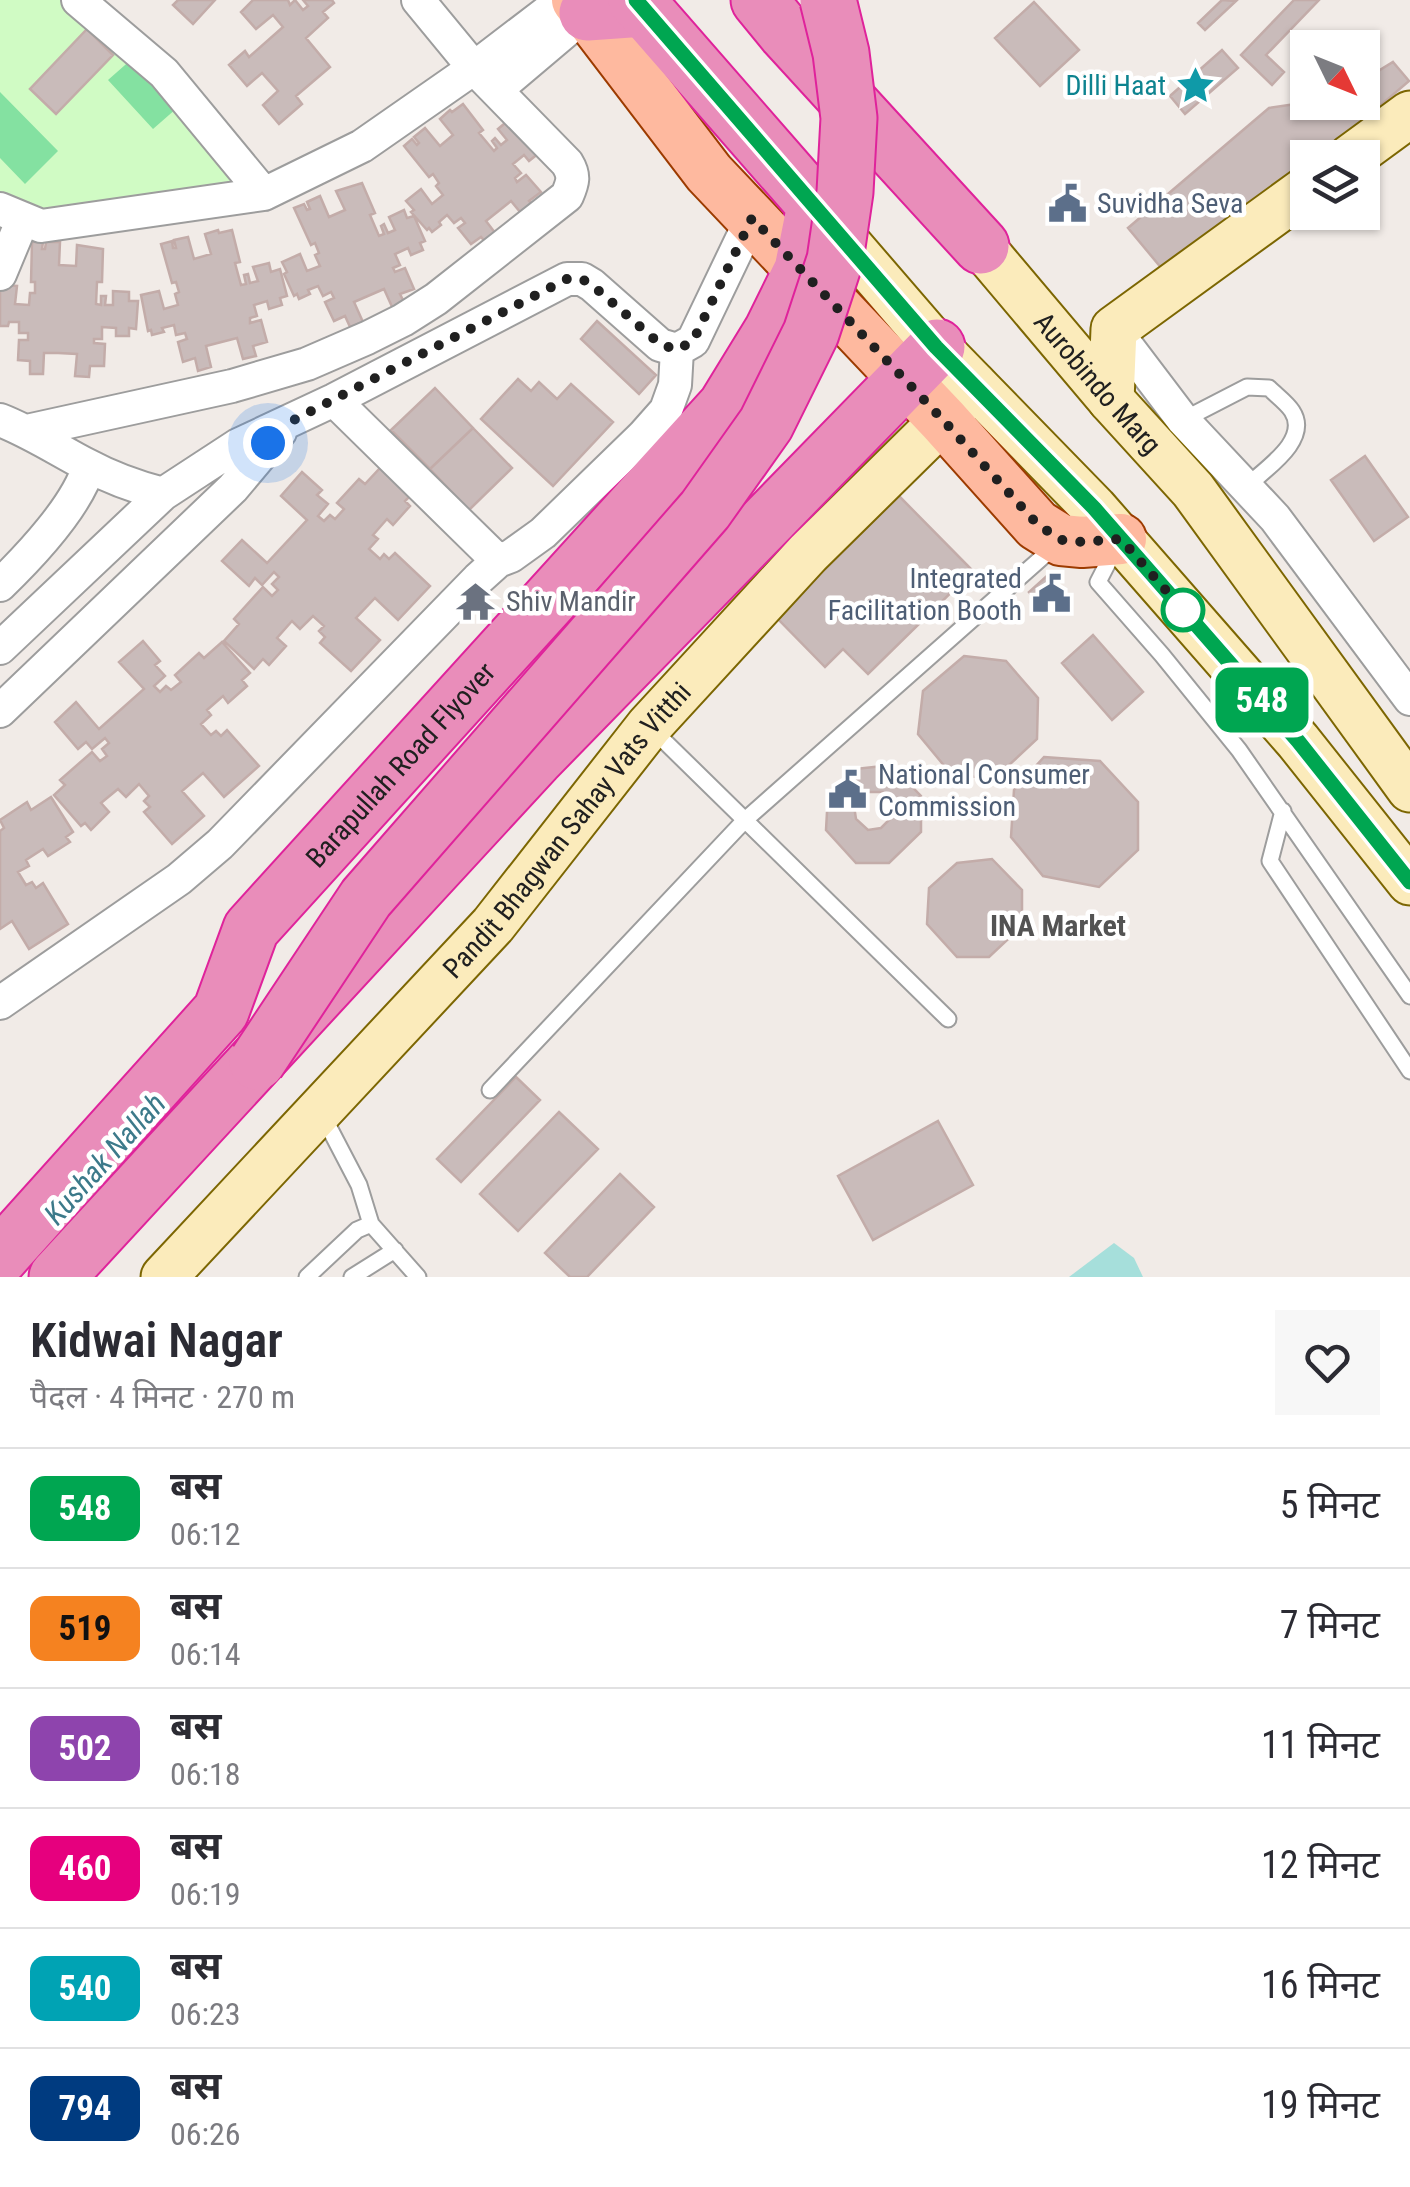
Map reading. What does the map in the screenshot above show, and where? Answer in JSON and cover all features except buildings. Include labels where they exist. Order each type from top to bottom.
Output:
[{"type":"highway","name":"Aurobindo Marg","points":[[799,0],[786,33],[981,246]]},
{"type":"highway","points":[[256,1062],[366,898],[704,510],[766,424],[812,334],[834,260],[845,192],[850,118],[841,54],[799,0]]},
{"type":"highway","points":[[601,4],[815,205]]},
{"type":"highway","name":"Barapullah Road Flyover","points":[[0,1257],[221,1012],[251,929],[726,406],[772,331],[802,270],[815,205]]},
{"type":"highway","points":[[57,1277],[535,759],[921,363]]},
{"type":"main road","points":[[601,4],[710,173],[802,270],[921,363],[959,402],[1038,525],[1062,540],[1121,539]]},
{"type":"street","points":[[78,0],[164,73],[264,194]]},
{"type":"street","points":[[14,426],[232,386],[306,364],[403,320],[436,299],[567,196],[574,181],[567,163],[485,79],[418,0]]},
{"type":"street","points":[[0,274],[12,214],[41,226],[264,194],[485,79],[601,4]]},
{"type":"street","points":[[1375,140],[1410,114]]},
{"type":"street","points":[[1110,400],[1114,329],[1290,201]]},
{"type":"street","points":[[815,205],[921,363]]},
{"type":"street","points":[[0,648],[163,494],[238,445],[334,400],[567,279],[582,279],[592,285],[660,344],[677,350],[693,341],[752,218]]},
{"type":"street","name":"Aurobindo Marg","points":[[981,246],[1110,400],[1193,490],[1410,789]]},
{"type":"street","name":"Aurobindo Marg","points":[[1114,329],[1184,420],[1276,518],[1410,698]]},
{"type":"street","points":[[0,1003],[180,879],[220,844],[498,561],[543,533],[666,410],[675,385],[677,350]]},
{"type":"street","points":[[334,400],[498,561]]},
{"type":"street","points":[[959,402],[1082,495],[1298,741],[1410,882]]},
{"type":"street","name":"Pandit Bhagwan Sahay Vats Vitthi","points":[[164,1277],[492,925],[650,726],[808,553],[959,402]]},
{"type":"street","points":[[0,711],[233,488],[288,423]]},
{"type":"street","points":[[14,426],[130,485],[163,494]]},
{"type":"street","points":[[0,584],[38,546],[84,483],[89,466]]},
{"type":"lane","points":[[1184,420],[1247,388],[1269,388],[1294,412],[1297,430],[1287,450],[1247,486]]},
{"type":"lane","points":[[1121,539],[1098,582],[1239,750],[1410,996]]},
{"type":"lane","points":[[490,1090],[745,820],[1062,540]]},
{"type":"lane","points":[[650,726],[948,1019]]},
{"type":"lane","points":[[1282,811],[1270,862],[1410,1071]]},
{"type":"lane","points":[[320,1110],[358,1184],[371,1224],[418,1277]]},
{"type":"lane","points":[[307,1277],[356,1230],[371,1224]]},
{"type":"lane","points":[[352,1277],[394,1250]]},
{"type":"green space","points":[[0,0],[64,0],[159,78],[249,187],[41,214],[0,196]]},
{"type":"green space","points":[[133,58],[177,108],[153,129],[108,80]]},
{"type":"green space","points":[[0,92],[58,151],[25,184],[0,158]]},
{"type":"water","points":[[1114,1243],[1134,1258],[1143,1277],[1069,1277]]},
{"type":"bus line","name":"548","points":[[636,0],[936,347],[1094,508],[1298,741],[1410,882]]},
{"type":"place","name":"Dilli Haat","points":[[1196,85]]},
{"type":"place","name":"Suvidha Seva","points":[[1067,203]]},
{"type":"place","name":"Integrated Facilitation Booth","points":[[1052,594]]},
{"type":"place","name":"Shiv Mandir","points":[[476,601]]},
{"type":"place","name":"National Consumer Commission","points":[[848,790]]},
{"type":"district","name":"INA Market","points":[[1058,926]]},
{"type":"route","points":[[268,443],[288,423],[567,279],[582,279],[592,285],[660,344],[677,350],[693,341],[752,218],[1038,525],[1062,540],[1121,539],[1183,610]]},
{"type":"water label","name":"Kushak Nallah","points":[[105,1159]]}]
